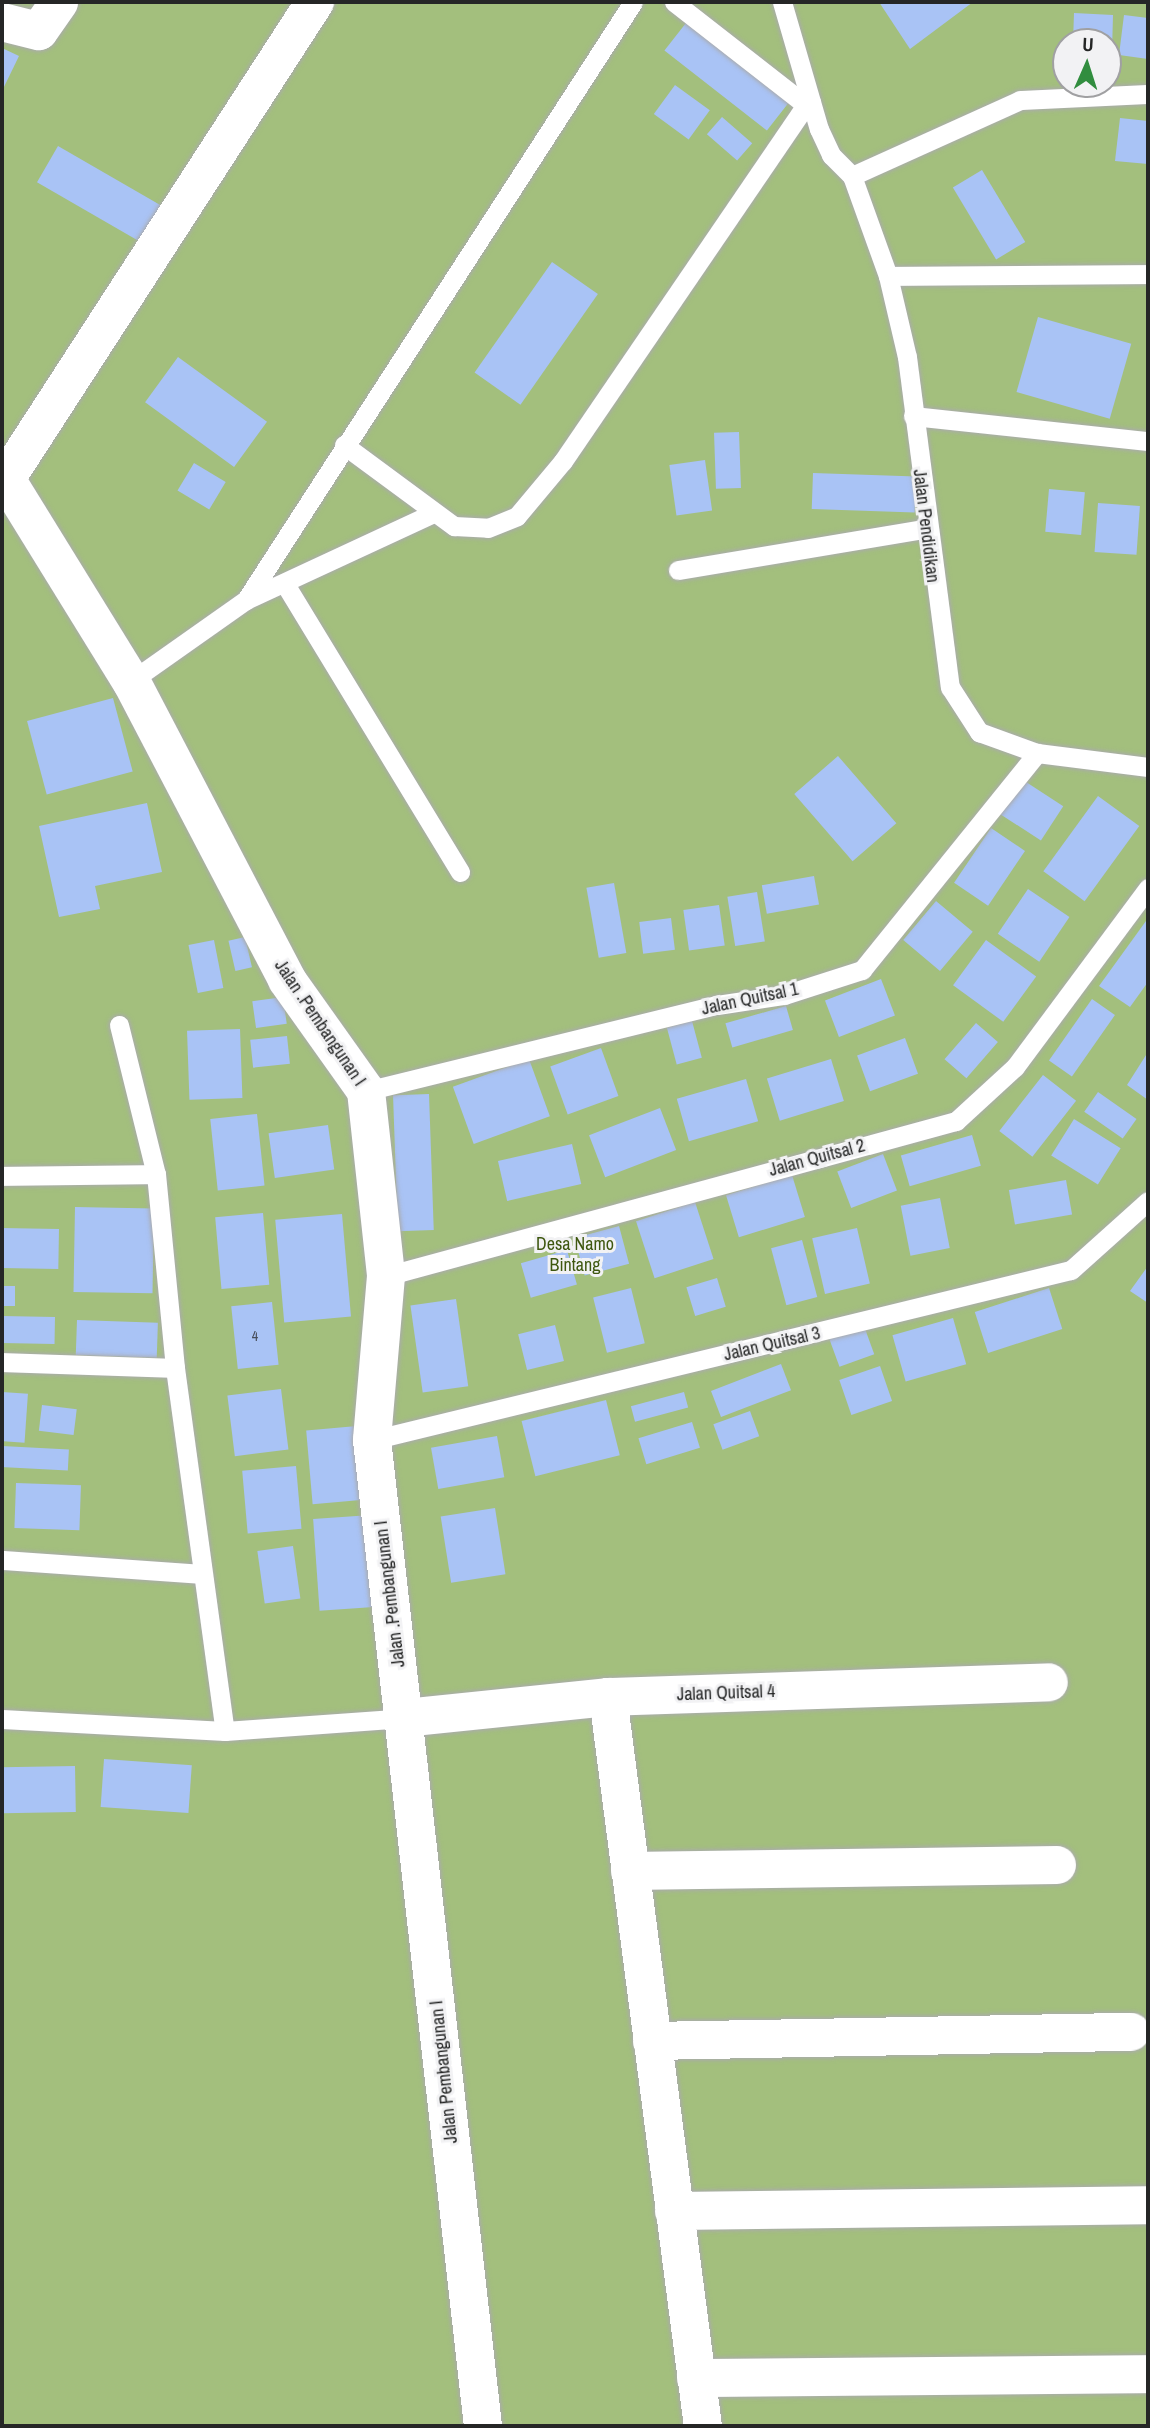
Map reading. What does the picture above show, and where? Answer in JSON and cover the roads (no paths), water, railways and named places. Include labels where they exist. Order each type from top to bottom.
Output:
[{"type":"street","points":[[2,22],[39,31],[59,2]]},
{"type":"street","points":[[4,482],[315,2]]},
{"type":"street","name":"Jalan .Pembangunan I","points":[[4,482],[131,681],[287,980],[366,1091],[386,1276],[372,1440],[405,1718]]},
{"type":"street","name":"Jalan Quitsal 4","points":[[405,1718],[608,1697],[1049,1682]]},
{"type":"street","points":[[608,1697],[703,2426]]},
{"type":"street","name":"Jalan Pembangunan I","points":[[405,1718],[483,2426]]},
{"type":"street","points":[[630,1871],[1057,1865]]},
{"type":"street","points":[[652,2041],[1131,2032]]},
{"type":"street","points":[[674,2211],[1148,2206]]},
{"type":"street","points":[[696,2378],[1148,2374]]},
{"type":"lane","points":[[246,600],[633,2]]},
{"type":"lane","points":[[674,2],[808,103]]},
{"type":"lane","points":[[344,445],[431,514],[454,526],[488,528],[528,506],[808,103],[782,2]]},
{"type":"lane","points":[[852,176],[1020,100],[1148,94]]},
{"type":"lane","name":"Jalan Pendidikan","points":[[808,103],[831,155],[852,176],[888,276],[913,416],[924,529],[950,687],[979,732],[1037,753],[1148,767]]},
{"type":"lane","points":[[888,276],[1148,274]]},
{"type":"lane","points":[[913,416],[1148,441]]},
{"type":"lane","points":[[131,681],[246,600],[431,514]]},
{"type":"lane","points":[[678,570],[924,529]]},
{"type":"lane","points":[[285,584],[460,872]]},
{"type":"lane","name":"Jalan Quitsal 1","points":[[366,1091],[718,1005],[784,995],[862,970],[1037,753]]},
{"type":"lane","name":"Jalan Quitsal 2","points":[[386,1276],[956,1121],[1015,1067],[1148,888]]},
{"type":"lane","points":[[119,1025],[156,1174],[175,1368],[201,1574],[225,1731]]},
{"type":"lane","points":[[2,1175],[156,1174]]},
{"type":"lane","name":"Jalan Quitsal 3","points":[[372,1440],[1071,1270],[1148,1201]]},
{"type":"lane","points":[[2,1362],[175,1368]]},
{"type":"lane","points":[[2,1560],[201,1574]]},
{"type":"lane","points":[[2,1719],[225,1731],[405,1718]]},
{"type":"park label","name":"Desa Namo Bintang","points":[[575,1255]]}]
